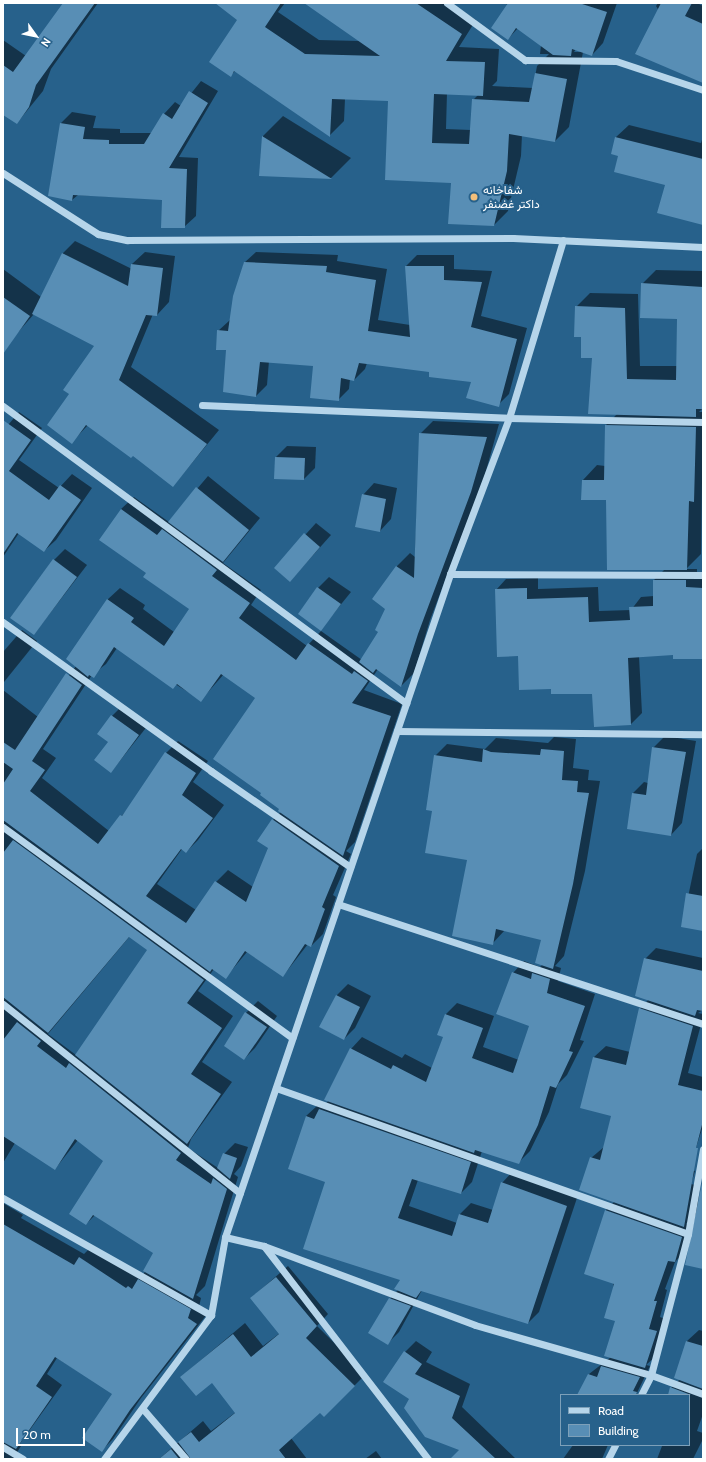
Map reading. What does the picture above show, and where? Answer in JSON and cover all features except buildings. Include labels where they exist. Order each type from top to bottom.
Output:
[{"type":"street","points":[[447,3],[525,60],[616,61],[703,90]]},
{"type":"street","points":[[3,173],[98,234],[127,240],[513,238],[703,247]]},
{"type":"street","points":[[104,1459],[143,1409],[211,1315],[225,1237],[450,574],[509,418],[563,240]]},
{"type":"street","points":[[202,405],[509,418],[703,422]]},
{"type":"street","points":[[3,406],[406,703]]},
{"type":"street","points":[[450,574],[703,575]]},
{"type":"street","points":[[3,622],[211,772],[350,867]]},
{"type":"street","points":[[397,731],[703,734]]},
{"type":"street","points":[[3,827],[292,1038]]},
{"type":"street","points":[[338,904],[703,1024]]},
{"type":"street","points":[[3,1004],[240,1193]]},
{"type":"street","points":[[276,1088],[688,1234]]},
{"type":"street","points":[[642,1394],[651,1375],[688,1234],[703,1149]]},
{"type":"street","points":[[3,1198],[211,1315]]},
{"type":"street","points":[[225,1237],[264,1246],[476,1325],[651,1375],[703,1394]]},
{"type":"street","points":[[264,1246],[428,1459]]},
{"type":"street","points":[[143,1409],[186,1459]]},
{"type":"street","points":[[608,1459],[614,1446]]},
{"type":"street","points":[[3,1447],[23,1459]]},
{"type":"place","name":"شفاخانه داکتر غضنفر","points":[[474,197]]}]
